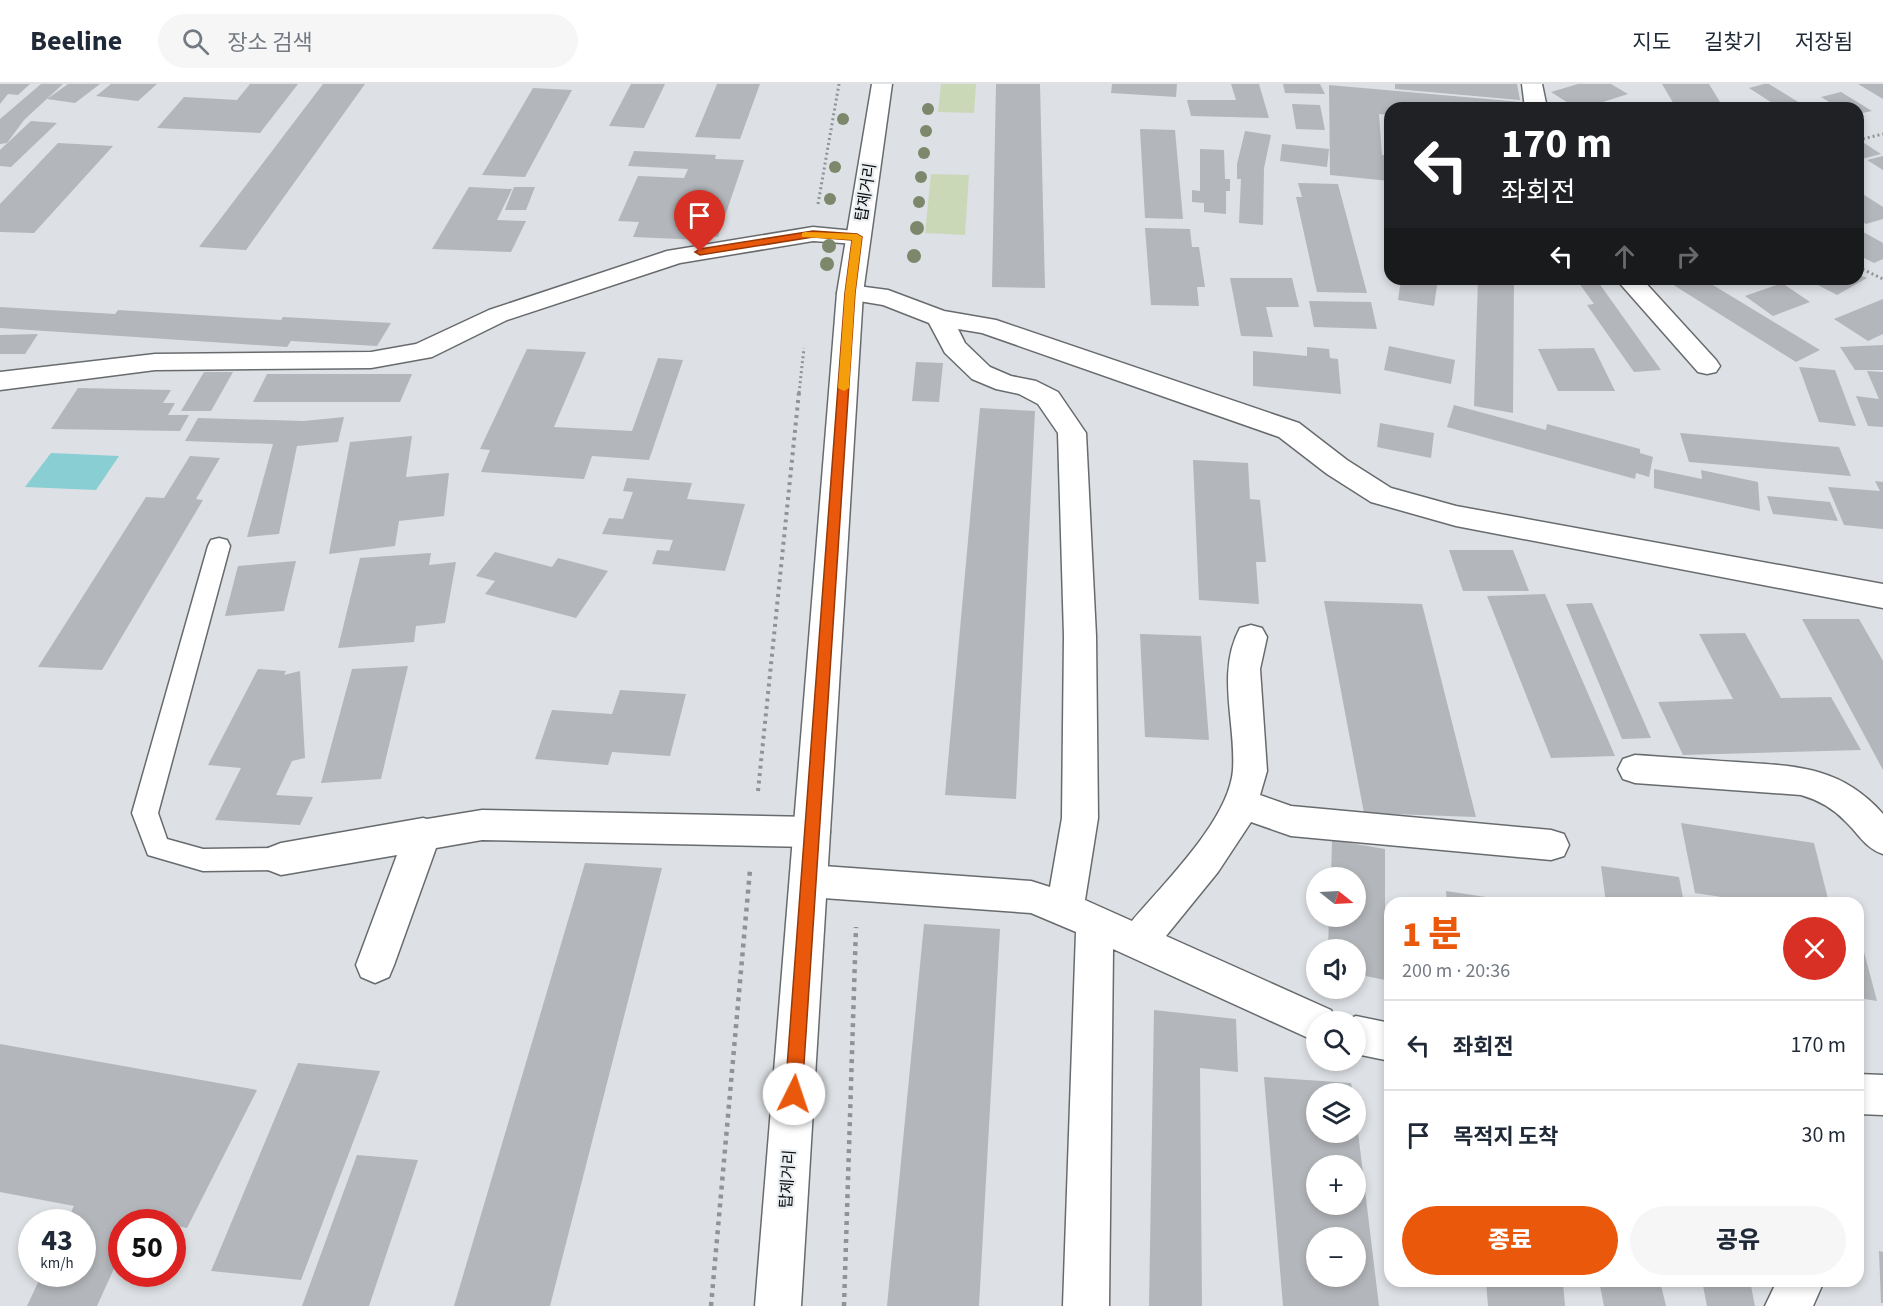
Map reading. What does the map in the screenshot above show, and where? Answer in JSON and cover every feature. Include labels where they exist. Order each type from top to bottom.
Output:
[{"type":"street","name":"탑제거리","points":[[778,1306],[850,293],[882,84]]},
{"type":"street","points":[[1532,84],[1535,102]]},
{"type":"street","points":[[0,381],[155,362],[370,360],[423,351],[498,315],[676,256],[813,234],[857,237]]},
{"type":"street","points":[[1633,285],[1707,366]]},
{"type":"street","points":[[850,293],[888,298],[939,318],[987,326],[1289,430],[1337,467],[1381,495],[1456,516],[1883,596]]},
{"type":"street","points":[[939,318],[954,347],[981,373],[1005,383],[1026,387],[1048,398],[1072,433],[1080,636],[1080,916],[1086,1306]]},
{"type":"street","points":[[1138,942],[1205,861],[1236,817],[1250,771],[1245,669],[1251,637]]},
{"type":"street","points":[[1635,768],[1801,781],[1826,787],[1851,802],[1883,839]]},
{"type":"street","points":[[1240,803],[1291,821],[1551,845]]},
{"type":"street","points":[[281,860],[423,833],[482,825],[812,832]]},
{"type":"street","points":[[375,965],[423,833]]},
{"type":"street","points":[[809,881],[1023,896],[1080,916],[1306,1018]]},
{"type":"street","points":[[1366,1037],[1384,1041]]},
{"type":"street","points":[[1864,1094],[1883,1095]]},
{"type":"street","points":[[1788,1306],[1799,1287]]},
{"type":"lane","points":[[219,546],[146,813],[157,847],[203,860],[281,860]]},
{"type":"path","points":[[813,234],[838,84]]},
{"type":"path","points":[[1864,139],[1883,134]]},
{"type":"path","points":[[1864,270],[1883,279]]},
{"type":"path","points":[[711,1306],[753,831],[804,346]]},
{"type":"green space","points":[[941,84],[976,84],[974,113],[938,112]]},
{"type":"green space","points":[[931,174],[969,175],[965,235],[925,233]]},
{"type":"water","points":[[51,453],[119,456],[96,490],[25,487]]},
{"type":"building","points":[[0,84],[30,84],[18,95],[8,94],[0,104]]},
{"type":"building","points":[[41,84],[63,84],[24,120],[7,143],[0,144],[0,119]]},
{"type":"building","points":[[68,84],[100,84],[75,103],[47,99]]},
{"type":"building","points":[[111,84],[157,84],[138,101],[96,96]]},
{"type":"building","points":[[250,84],[298,84],[260,133],[157,128],[184,97],[237,100]]},
{"type":"building","points":[[323,84],[365,84],[246,250],[199,247]]},
{"type":"building","points":[[631,84],[665,84],[644,128],[609,126]]},
{"type":"building","points":[[717,84],[760,84],[740,139],[695,137]]},
{"type":"building","points":[[996,84],[1040,84],[1045,288],[992,287]]},
{"type":"building","points":[[1112,84],[1177,84],[1176,97],[1111,93]]},
{"type":"building","points":[[1231,84],[1259,84],[1269,118],[1191,116],[1187,100],[1236,100]]},
{"type":"building","points":[[1283,84],[1320,84],[1325,94],[1285,93]]},
{"type":"building","points":[[1395,84],[1517,84],[1520,100],[1395,89]]},
{"type":"building","points":[[1578,84],[1611,84],[1628,94],[1603,102],[1567,102],[1551,92]]},
{"type":"building","points":[[1662,84],[1709,84],[1720,102],[1673,102]]},
{"type":"building","points":[[1769,84],[1798,102],[1771,102],[1749,88]]},
{"type":"building","points":[[1858,84],[1883,84],[1883,99]]},
{"type":"building","points":[[1329,85],[1521,102],[1384,102],[1384,114],[1379,114],[1382,155],[1384,155],[1384,180],[1330,175]]},
{"type":"building","points":[[533,88],[572,90],[525,177],[482,175]]},
{"type":"building","points":[[1841,92],[1857,102],[1829,102],[1821,97]]},
{"type":"building","points":[[1292,104],[1320,105],[1325,130],[1296,129]]},
{"type":"building","points":[[1864,106],[1872,111],[1864,113]]},
{"type":"building","points":[[31,121],[57,123],[11,167],[0,166],[0,150]]},
{"type":"building","points":[[1140,129],[1175,130],[1183,219],[1145,218]]},
{"type":"building","points":[[1245,131],[1271,135],[1264,168],[1263,225],[1239,223],[1241,179],[1237,179],[1237,164]]},
{"type":"building","points":[[58,143],[113,146],[34,233],[0,232],[0,204]]},
{"type":"building","points":[[1864,143],[1881,154],[1864,158]]},
{"type":"building","points":[[1282,144],[1329,149],[1327,167],[1280,161]]},
{"type":"building","points":[[1200,149],[1224,150],[1225,179],[1230,179],[1230,191],[1226,191],[1226,214],[1204,212],[1204,203],[1192,202],[1192,190],[1200,191]]},
{"type":"building","points":[[634,151],[716,155],[715,159],[744,160],[718,237],[705,236],[703,240],[633,237],[639,222],[618,221],[638,176],[684,178],[688,169],[628,166]]},
{"type":"building","points":[[1883,156],[1883,170],[1867,160]]},
{"type":"building","points":[[1298,183],[1338,184],[1367,293],[1317,292],[1296,197],[1302,197]]},
{"type":"building","points":[[469,187],[512,189],[497,220],[526,221],[511,252],[432,249]]},
{"type":"building","points":[[514,187],[535,187],[526,210],[505,210]]},
{"type":"building","points":[[1864,195],[1883,207],[1883,219],[1864,223]]},
{"type":"building","points":[[1145,228],[1190,229],[1192,247],[1199,247],[1205,287],[1197,287],[1199,306],[1151,305]]},
{"type":"building","points":[[1864,232],[1883,243],[1883,259],[1874,263],[1864,258]]},
{"type":"building","points":[[1230,278],[1292,278],[1299,307],[1266,307],[1273,337],[1241,336]]},
{"type":"building","points":[[1400,285],[1437,285],[1434,306],[1398,300]]},
{"type":"building","points":[[1478,285],[1514,285],[1513,413],[1474,406]]},
{"type":"building","points":[[1580,285],[1600,285],[1661,370],[1634,372],[1587,305],[1594,304]]},
{"type":"building","points":[[1674,285],[1713,285],[1820,350],[1796,362]]},
{"type":"building","points":[[1776,285],[1785,285],[1810,302],[1773,316],[1745,296]]},
{"type":"building","points":[[1818,285],[1855,285],[1837,295]]},
{"type":"building","points":[[1883,299],[1883,334],[1868,341],[1834,319]]},
{"type":"building","points":[[1309,301],[1371,302],[1377,329],[1314,327]]},
{"type":"building","points":[[0,307],[115,314],[118,310],[281,320],[283,317],[391,323],[377,346],[291,341],[287,347],[0,328]]},
{"type":"building","points":[[38,334],[25,354],[0,354],[0,335]]},
{"type":"building","points":[[1883,345],[1883,370],[1855,370],[1840,347]]},
{"type":"building","points":[[1389,346],[1455,360],[1451,384],[1384,370]]},
{"type":"building","points":[[1307,347],[1329,349],[1330,358],[1338,359],[1341,394],[1253,386],[1253,351],[1307,356]]},
{"type":"building","points":[[1594,348],[1615,391],[1558,391],[1538,349]]},
{"type":"building","points":[[527,349],[586,352],[554,427],[632,431],[658,358],[683,360],[649,460],[592,456],[584,479],[481,472],[490,450],[480,449]]},
{"type":"building","points":[[916,362],[943,363],[939,402],[912,401]]},
{"type":"building","points":[[1799,367],[1835,370],[1856,426],[1819,422]]},
{"type":"building","points":[[1867,371],[1883,372],[1883,427],[1868,426],[1856,396],[1879,399]]},
{"type":"building","points":[[204,372],[233,372],[211,411],[181,411]]},
{"type":"building","points":[[267,374],[412,374],[400,402],[253,402]]},
{"type":"building","points":[[78,388],[171,390],[163,403],[175,403],[168,415],[189,415],[180,431],[51,429]]},
{"type":"building","points":[[1454,405],[1546,430],[1547,424],[1640,449],[1640,453],[1653,457],[1649,477],[1636,473],[1635,479],[1447,427]]},
{"type":"building","points":[[980,408],[1035,411],[1016,799],[945,795]]},
{"type":"building","points":[[344,417],[338,442],[297,446],[279,534],[247,537],[273,444],[185,441],[198,418],[304,421]]},
{"type":"building","points":[[1380,423],[1434,433],[1431,458],[1377,447]]},
{"type":"building","points":[[1680,433],[1839,447],[1851,476],[1689,462]]},
{"type":"building","points":[[412,436],[406,477],[449,473],[444,516],[399,521],[395,546],[329,554],[350,442]]},
{"type":"building","points":[[190,456],[220,458],[196,499],[203,500],[102,670],[38,667],[146,497],[164,498]]},
{"type":"building","points":[[1193,460],[1248,463],[1250,499],[1260,500],[1266,562],[1256,562],[1259,604],[1199,600]]},
{"type":"building","points":[[1654,469],[1702,479],[1701,470],[1758,482],[1760,511],[1654,488]]},
{"type":"building","points":[[627,478],[692,483],[687,499],[745,504],[725,571],[652,564],[657,550],[669,551],[673,540],[602,534],[609,518],[623,519],[633,492],[623,491]]},
{"type":"building","points":[[1875,481],[1883,482],[1883,529],[1844,525],[1828,487],[1880,491]]},
{"type":"building","points":[[1767,496],[1830,502],[1838,521],[1773,514]]},
{"type":"building","points":[[1449,550],[1513,550],[1529,591],[1463,591]]},
{"type":"building","points":[[495,552],[552,567],[558,558],[608,571],[576,618],[485,594],[495,581],[476,576]]},
{"type":"building","points":[[431,553],[429,565],[456,562],[445,623],[416,626],[414,642],[338,648],[360,558]]},
{"type":"building","points":[[296,561],[284,611],[225,616],[238,566]]},
{"type":"building","points":[[1545,594],[1615,756],[1551,758],[1487,596]]},
{"type":"building","points":[[1324,601],[1422,604],[1476,817],[1364,813]]},
{"type":"building","points":[[1592,603],[1651,738],[1622,739],[1566,604]]},
{"type":"building","points":[[1802,619],[1859,619],[1883,661],[1883,770]]},
{"type":"building","points":[[1745,633],[1781,698],[1831,697],[1861,750],[1683,755],[1658,702],[1733,699],[1699,634]]},
{"type":"building","points":[[1140,634],[1201,636],[1209,740],[1145,737]]},
{"type":"building","points":[[408,666],[381,779],[321,783],[352,669]]},
{"type":"building","points":[[258,669],[286,671],[284,675],[300,671],[305,758],[292,761],[276,795],[313,797],[300,825],[215,820],[241,768],[208,765]]},
{"type":"building","points":[[620,690],[686,694],[670,756],[612,752],[608,765],[535,759],[552,710],[612,714]]},
{"type":"building","points":[[1681,823],[1814,843],[1828,897],[1722,897],[1695,893]]},
{"type":"building","points":[[1332,840],[1385,849],[1384,980],[1366,976],[1366,939],[1328,939],[1329,927],[1366,927],[1366,867],[1331,867]]},
{"type":"building","points":[[585,863],[662,868],[550,1306],[454,1306]]},
{"type":"building","points":[[1601,866],[1679,877],[1683,897],[1605,897]]},
{"type":"building","points":[[1446,891],[1486,897],[1446,897]]},
{"type":"building","points":[[924,924],[1000,929],[979,1306],[887,1306]]},
{"type":"building","points":[[1864,952],[1877,1001],[1864,999]]},
{"type":"building","points":[[1154,1010],[1236,1019],[1238,1072],[1200,1068],[1202,1306],[1149,1306]]},
{"type":"building","points":[[0,1044],[257,1090],[187,1228],[186,1209],[108,1209],[108,1282],[97,1306],[27,1306],[36,1287],[96,1287],[96,1209],[72,1209],[74,1206],[0,1192]]},
{"type":"building","points":[[298,1063],[380,1071],[301,1280],[211,1271]]},
{"type":"building","points":[[1264,1077],[1351,1083],[1306,1083],[1306,1143],[1359,1143],[1361,1155],[1306,1155],[1306,1215],[1366,1215],[1366,1198],[1379,1306],[1283,1306]]},
{"type":"building","points":[[357,1155],[418,1160],[369,1306],[302,1306]]},
{"type":"building","points":[[1879,1251],[1883,1252],[1883,1303],[1881,1303]]},
{"type":"building","points":[[1486,1287],[1563,1287],[1565,1306],[1488,1306]]},
{"type":"building","points":[[1600,1287],[1661,1287],[1666,1306],[1604,1306]]},
{"type":"building","points":[[1703,1287],[1751,1287],[1755,1306],[1707,1306]]},
{"type":"slow traffic","points":[[805,235],[857,237],[850,293],[844,388]]},
{"type":"route","points":[[700,252],[813,234],[857,237],[850,293],[794,1094]]}]
